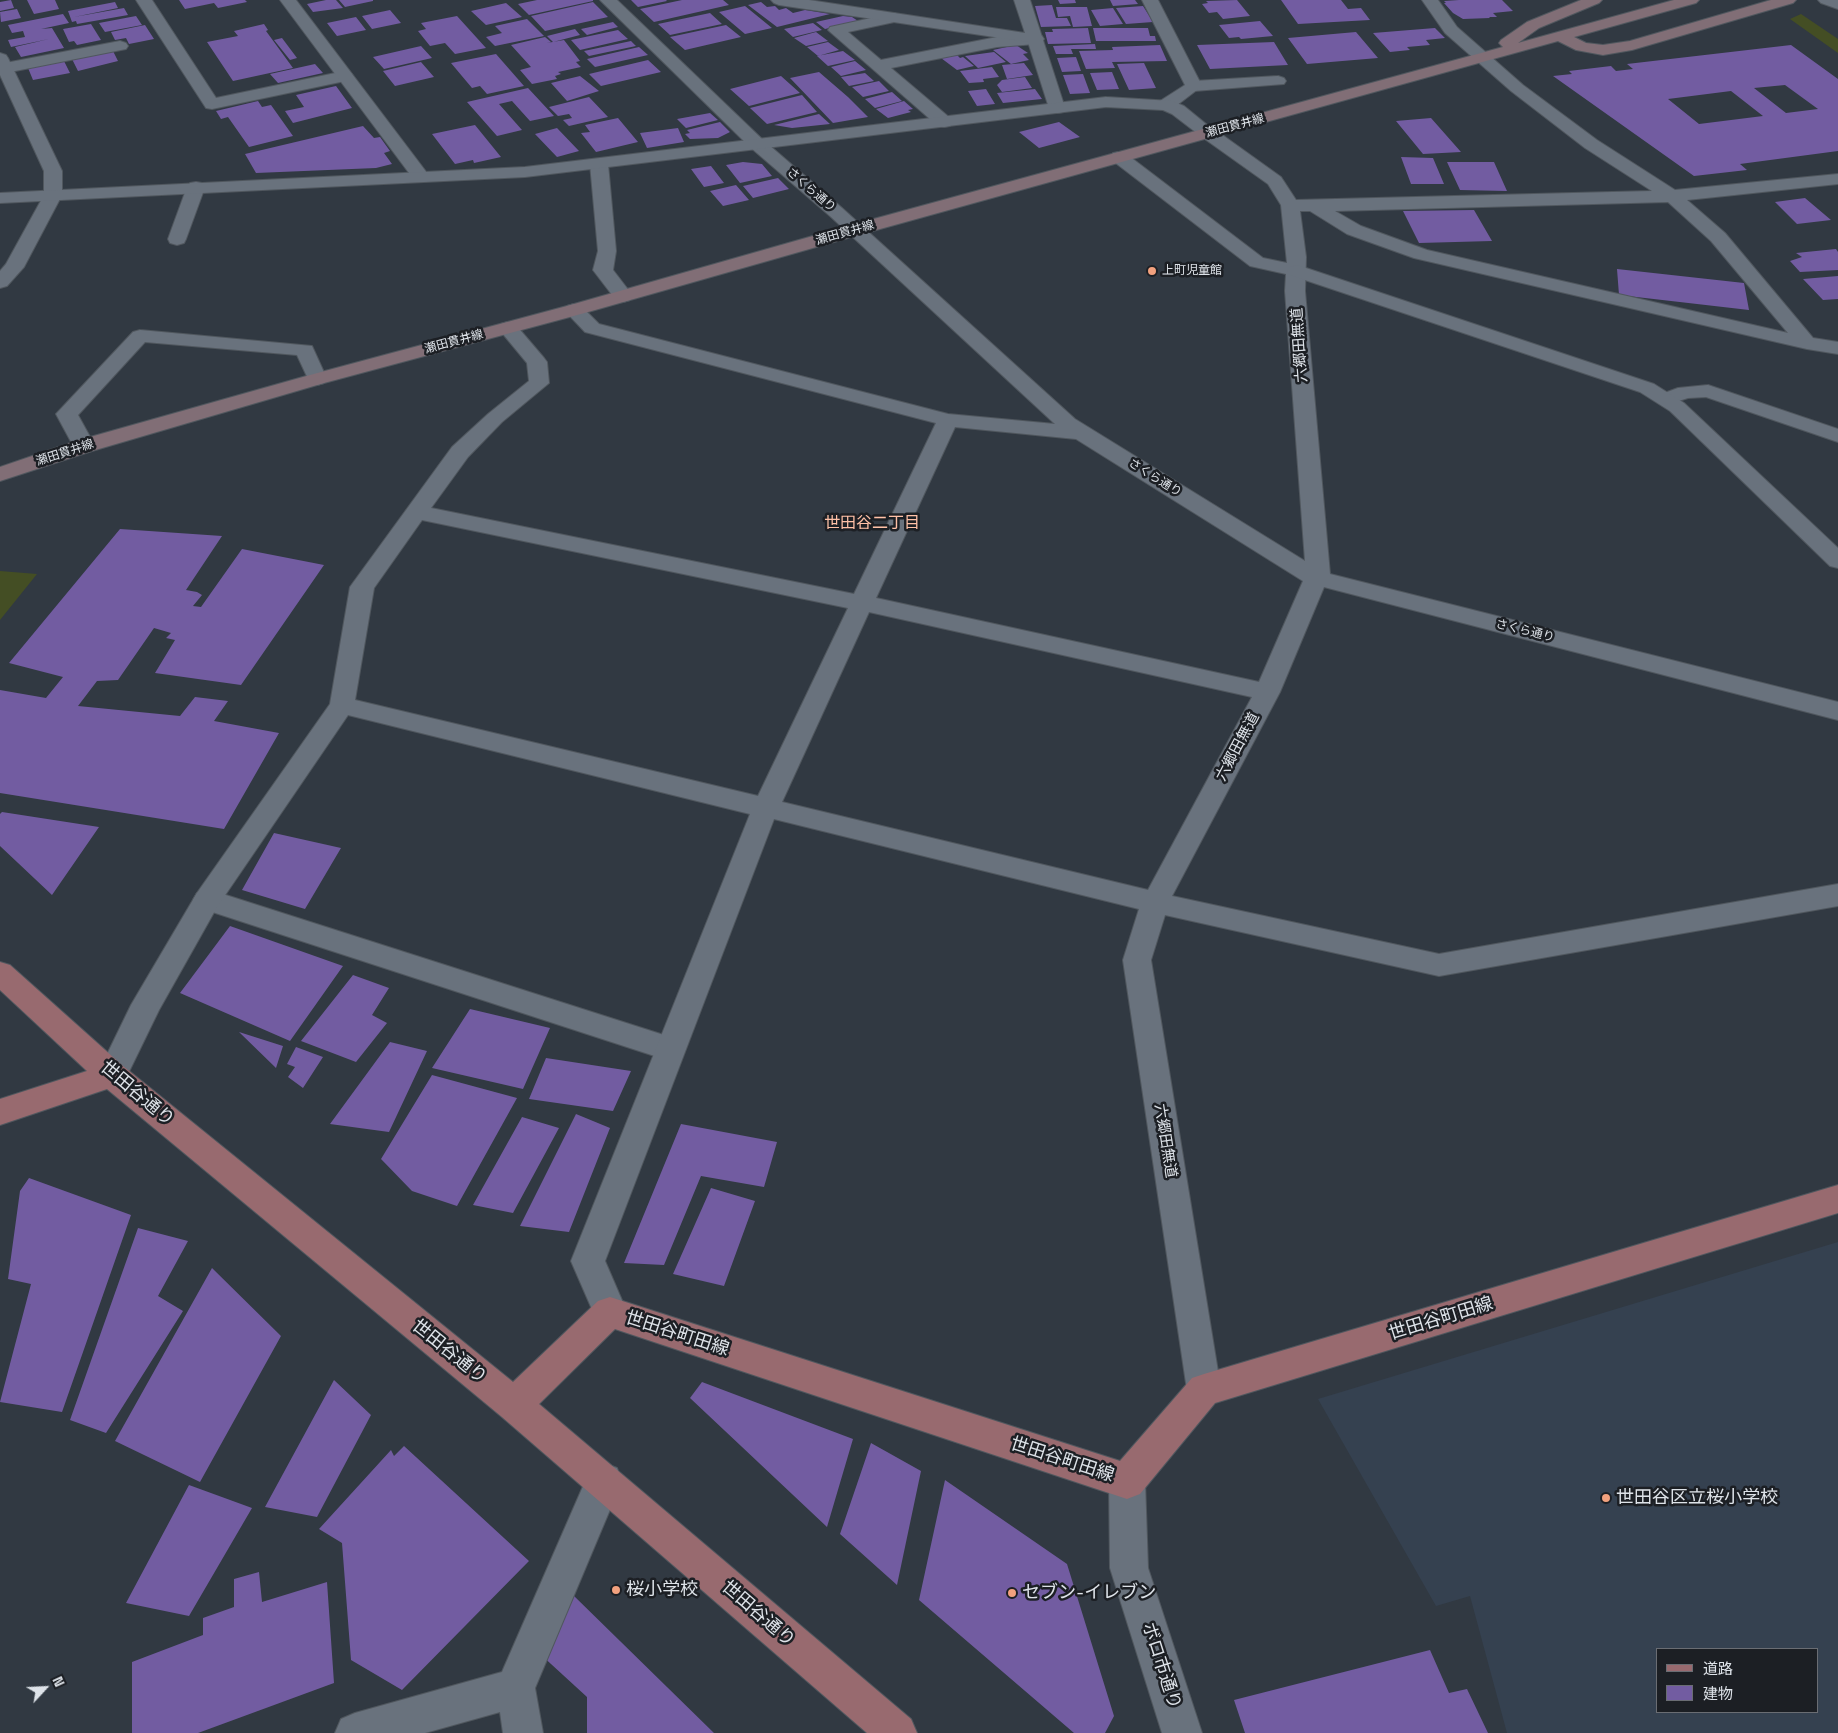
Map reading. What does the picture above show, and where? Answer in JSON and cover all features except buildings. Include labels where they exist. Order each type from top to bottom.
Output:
[{"type":"main road","points":[[1485,58],[1533,25],[1594,0]]},
{"type":"main road","name":"瀬田貫井線","points":[[0,474],[84,446],[317,378],[574,310],[855,230],[1691,0]]},
{"type":"main road","points":[[1560,36],[1582,47],[1603,50],[1632,46],[1788,0]]},
{"type":"main road","name":"世田谷通り","points":[[0,973],[112,1075],[514,1405],[897,1733]]},
{"type":"main road","points":[[0,1112],[112,1075]]},
{"type":"main road","name":"世田谷町田線","points":[[514,1405],[610,1312],[1127,1481],[1204,1390],[1838,1199]]},
{"type":"street","points":[[144,0],[212,104],[345,76]]},
{"type":"street","points":[[288,0],[421,177]]},
{"type":"street","name":"さくら通り","points":[[608,0],[756,143],[855,230],[1066,424],[1316,578],[1838,711]]},
{"type":"street","points":[[779,0],[1036,39]]},
{"type":"street","points":[[1022,0],[1057,108]]},
{"type":"street","points":[[1150,0],[1194,86]]},
{"type":"street","points":[[1430,0],[1452,30],[1517,88],[1591,144],[1672,196],[1718,237],[1807,343]]},
{"type":"street","points":[[1826,0],[1838,4]]},
{"type":"street","points":[[894,18],[836,30],[944,122]]},
{"type":"street","points":[[878,66],[997,42],[1036,39]]},
{"type":"street","points":[[0,282],[14,267],[53,195],[53,171],[2,63],[120,46]]},
{"type":"street","points":[[0,198],[525,172],[1106,102],[1166,105],[1194,86],[1278,81]]},
{"type":"street","name":"六郷田無道","points":[[1166,105],[1178,110],[1275,181],[1302,206],[1296,291],[1318,574],[1268,692],[1155,902],[1137,960],[1204,1390]]},
{"type":"street","points":[[1119,157],[1258,262],[1297,271],[1647,388],[1666,399],[1838,560]]},
{"type":"street","points":[[599,164],[607,251],[603,270],[623,296]]},
{"type":"street","points":[[1302,206],[1672,196],[1837,179]]},
{"type":"street","points":[[177,240],[196,188]]},
{"type":"street","points":[[1302,206],[1354,230],[1421,254],[1807,343],[1838,348]]},
{"type":"street","points":[[574,310],[592,328],[948,420],[1082,433]]},
{"type":"street","points":[[112,1075],[146,1005],[207,900],[342,705],[362,587],[460,452],[495,418],[539,383],[537,362],[508,328]]},
{"type":"street","points":[[84,446],[67,414],[140,336],[305,350],[317,378]]},
{"type":"street","points":[[1666,399],[1685,392],[1708,390],[1838,436]]},
{"type":"street","points":[[610,1312],[588,1261],[765,809],[948,420]]},
{"type":"street","points":[[416,512],[862,602],[1268,692]]},
{"type":"street","points":[[342,705],[1155,902],[1440,965],[1838,894]]},
{"type":"street","points":[[207,900],[670,1049]]},
{"type":"street","points":[[523,1733],[515,1688],[604,1481]]},
{"type":"street","name":"ボロ市通り","points":[[1127,1481],[1129,1568],[1182,1733]]},
{"type":"street","points":[[354,1733],[515,1688]]},
{"type":"shaded area","name":"世田谷区立桜小学校","points":[[1838,1242],[1838,1733],[1507,1733],[1470,1596],[1436,1606],[1318,1399]]},
{"type":"green space","points":[[1801,14],[1838,39],[1838,53],[1790,19]]},
{"type":"green space","points":[[0,571],[37,574],[0,620]]},
{"type":"place","name":"上町児童館","points":[[1152,271]]},
{"type":"place","name":"世田谷区立桜小学校","points":[[1606,1498]]},
{"type":"place","name":"桜小学校","points":[[616,1590]]},
{"type":"place","name":"セブン-イレブン","points":[[1012,1593]]},
{"type":"district","name":"世田谷二丁目","points":[[872,524]]}]
